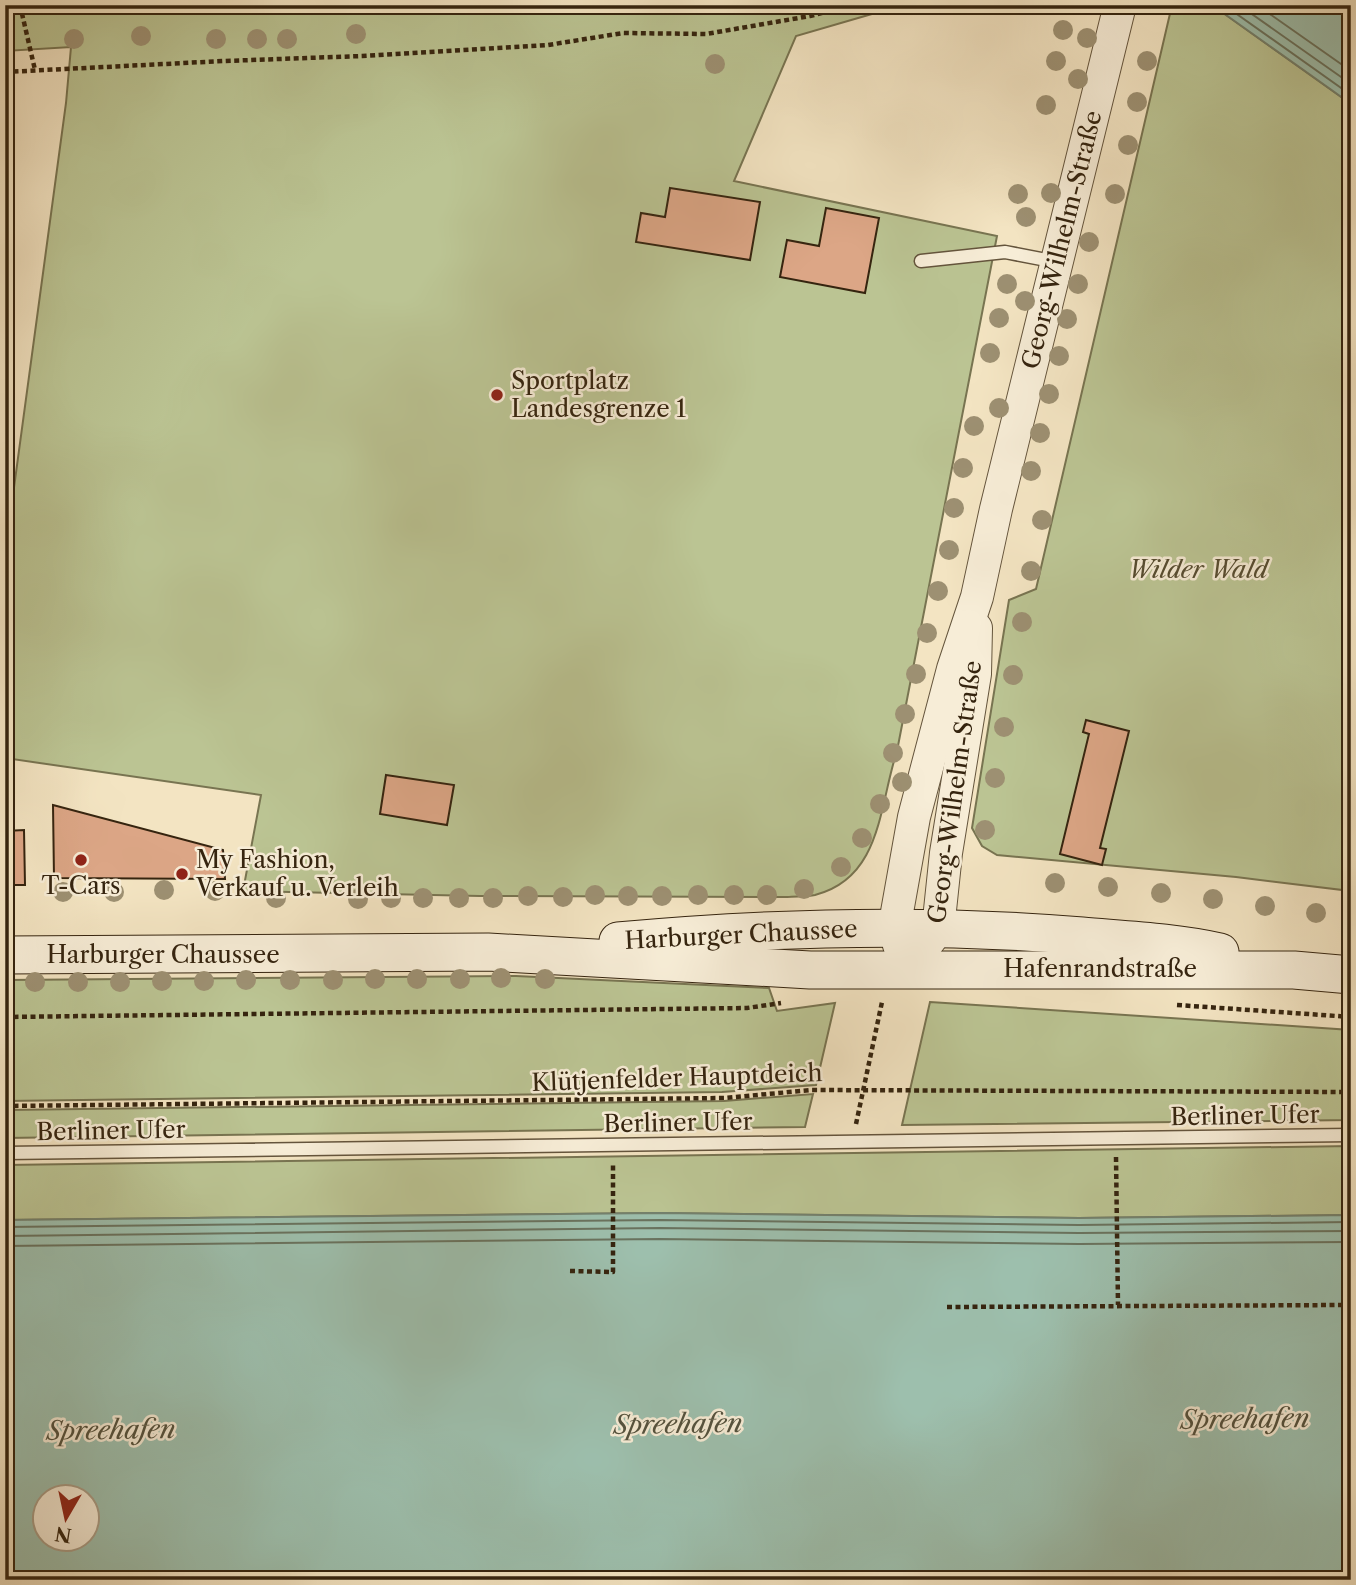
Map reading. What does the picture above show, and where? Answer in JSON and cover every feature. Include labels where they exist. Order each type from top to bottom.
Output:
[{"type":"main road","name":"Harburger Chaussee","points":[[488,952],[722,932],[995,929]]},
{"type":"main road","name":"Hafenrandstraße","points":[[995,929],[1185,944],[1294,970]]},
{"type":"main road","name":"Harburger Chaussee","points":[[5,956],[488,952],[810,970],[907,970]]},
{"type":"main road","name":"Hafenrandstraße","points":[[907,970],[1294,970],[1351,975]]},
{"type":"street","name":"Georg-Wilhelm-Straße","points":[[907,970],[894,929],[914,817],[953,669],[977,597],[1120,5]]},
{"type":"street","name":"Georg-Wilhelm-Straße","points":[[907,970],[938,929],[946,853],[975,674],[977,597]]},
{"type":"lane","points":[[921,261],[1005,252],[1057,262]]},
{"type":"lane","name":"Berliner Ufer","points":[[5,1153],[1351,1135]]},
{"type":"path","points":[[20,5],[35,70]]},
{"type":"path","points":[[5,72],[548,45],[623,33],[706,34],[810,16],[854,5]]},
{"type":"path","points":[[5,1017],[747,1008],[783,1003]]},
{"type":"path","points":[[1169,1004],[1351,1017]]},
{"type":"path","points":[[856,1127],[882,1005]]},
{"type":"path","name":"Klütjenfelder Hauptdeich","points":[[5,1106],[724,1098],[812,1090],[1351,1092]]},
{"type":"path","points":[[1116,1138],[1118,1306]]},
{"type":"path","points":[[570,1271],[613,1272],[613,1145]]},
{"type":"path","points":[[947,1307],[1345,1305]]},
{"type":"green space","name":"Sportplatz Landesgrenze 1","points":[[5,5],[895,5],[796,36],[734,181],[997,236],[897,751],[874,837],[866,856],[854,873],[837,886],[815,895],[787,897],[480,896],[243,891],[261,795],[5,758],[5,554],[66,103],[71,47],[5,51]]},
{"type":"green space","name":"Wilder Wald","points":[[1172,5],[1212,5],[1351,104],[1351,891],[1236,877],[997,855],[982,846],[972,828],[1009,600],[1036,589]]},
{"type":"green space","points":[[516,976],[769,988],[777,1011],[835,1003],[816,1085],[722,1092],[5,1101],[5,980]]},
{"type":"green space","points":[[930,1002],[1351,1030],[1351,1120],[902,1125]]},
{"type":"green space","points":[[813,1094],[805,1127],[5,1138],[5,1110],[724,1101]]},
{"type":"green space","points":[[1351,1146],[1351,1215],[1079,1218],[660,1213],[5,1220],[5,1165]]},
{"type":"water","points":[[1212,5],[1351,5],[1351,104],[1333,91]]},
{"type":"water","name":"Spreehafen","points":[[660,1213],[1079,1218],[1351,1215],[1351,1580],[5,1580],[5,1220]]},
{"type":"building","points":[[670,188],[760,202],[750,260],[636,242],[641,213],[665,217]]},
{"type":"building","points":[[826,208],[879,218],[865,293],[780,277],[787,240],[819,246]]},
{"type":"building","points":[[1086,720],[1129,731],[1100,848],[1106,849],[1102,865],[1060,854],[1089,734],[1083,732]]},
{"type":"building","points":[[386,775],[454,785],[447,825],[380,814]]},
{"type":"building","points":[[53,805],[223,850],[225,879],[54,878]]},
{"type":"building","points":[[24,830],[25,885],[5,885],[5,831]]},
{"type":"place","name":"Sportplatz Landesgrenze 1","points":[[497,395]]},
{"type":"place","name":"T-Cars","points":[[81,860]]},
{"type":"place","name":"My Fashion, Verkauf u. Verleih","points":[[182,874]]}]
